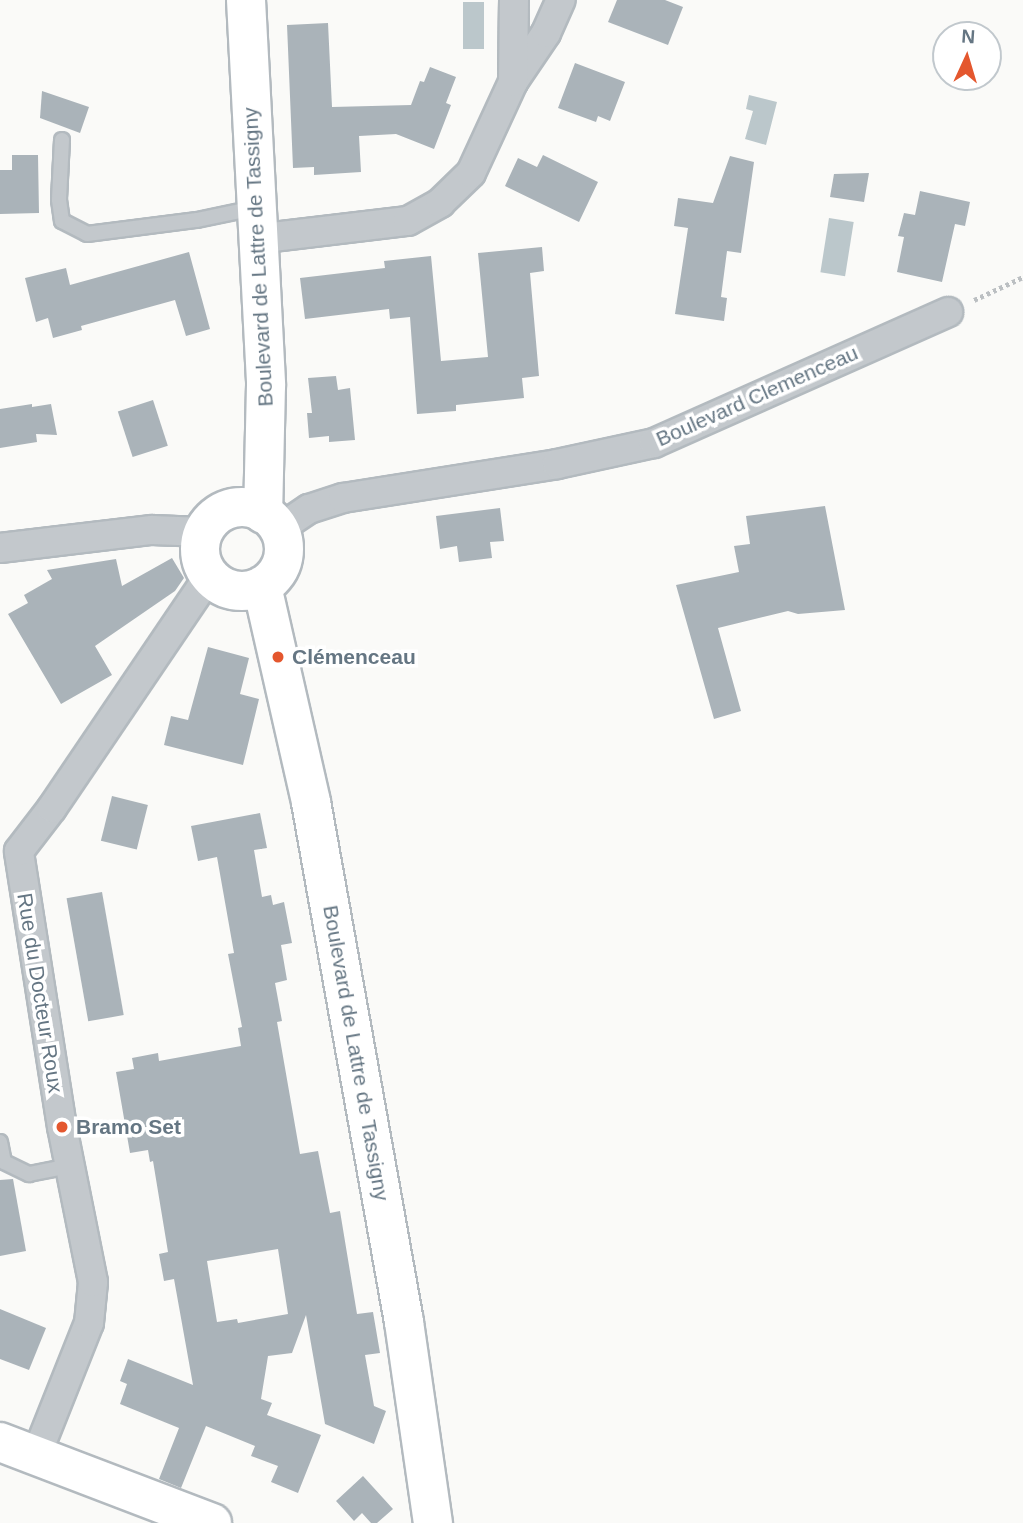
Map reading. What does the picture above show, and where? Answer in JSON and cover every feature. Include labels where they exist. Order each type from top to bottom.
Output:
[{"type":"street","name":"Boulevard de Lattre de Tassigny","points":[[246,0],[271,521]]},
{"type":"street","points":[[513,82],[514,0]]},
{"type":"street","points":[[256,223],[408,220],[440,203],[471,173],[513,82],[547,33],[561,0]]},
{"type":"street","name":"Boulevard Clemenceau","points":[[271,521],[343,498],[557,464],[654,443],[948,312]]},
{"type":"street","points":[[250,508],[271,521],[284,550],[278,571],[262,586],[249,591],[234,590],[220,585],[209,576],[202,562],[200,547],[204,532],[212,520],[223,512],[250,508]]},
{"type":"street","points":[[0,548],[152,530],[204,532]]},
{"type":"street","name":"Rue du Docteur Roux","points":[[36,1456],[89,1323],[93,1282],[27,922],[9,852],[52,808],[209,576]]},
{"type":"street","name":"Boulevard de Lattre de Tassigny","points":[[262,586],[311,802],[404,1322],[433,1523]]},
{"type":"street","points":[[0,1442],[212,1523]]},
{"type":"lane","points":[[62,140],[59,200],[62,221],[87,234],[197,220],[256,223]]},
{"type":"lane","points":[[0,1143],[4,1163],[29,1174],[70,1166]]},
{"type":"path","points":[[948,312],[1023,276]]},
{"type":"shaded area","points":[[463,2],[484,2],[484,49],[463,49]]},
{"type":"shaded area","points":[[749,95],[777,102],[766,145],[745,139],[753,111],[746,109]]},
{"type":"shaded area","points":[[829,218],[854,222],[845,276],[820,272]]},
{"type":"building","points":[[617,0],[665,0],[683,7],[668,45],[608,22]]},
{"type":"building","points":[[328,23],[332,107],[411,105],[420,81],[424,82],[430,67],[456,77],[446,103],[451,105],[434,149],[396,134],[359,136],[361,172],[314,175],[314,167],[293,168],[287,25]]},
{"type":"building","points":[[575,63],[625,82],[610,121],[598,116],[596,122],[558,108]]},
{"type":"building","points":[[42,91],[89,107],[80,133],[40,118]]},
{"type":"building","points":[[12,155],[38,155],[39,213],[0,214],[0,170],[12,170]]},
{"type":"building","points":[[543,155],[598,182],[579,222],[505,186],[518,158],[537,167]]},
{"type":"building","points":[[730,156],[754,162],[741,253],[727,251],[721,297],[727,298],[724,321],[675,314],[688,228],[674,226],[678,198],[713,203]]},
{"type":"building","points":[[869,173],[864,202],[830,197],[834,174]]},
{"type":"building","points":[[920,191],[970,202],[965,226],[955,224],[942,282],[897,272],[904,237],[898,236],[904,213],[915,215]]},
{"type":"building","points":[[542,247],[544,271],[530,273],[539,376],[522,378],[524,398],[456,405],[456,411],[417,414],[410,317],[390,319],[389,309],[305,319],[300,278],[385,268],[384,261],[431,256],[441,361],[488,357],[478,253]]},
{"type":"building","points":[[189,252],[210,329],[186,336],[175,300],[81,326],[82,330],[53,338],[48,318],[36,322],[25,278],[66,268],[70,285]]},
{"type":"building","points":[[336,376],[338,390],[350,388],[355,440],[329,442],[329,436],[309,438],[307,413],[312,413],[308,378]]},
{"type":"building","points":[[153,400],[168,446],[133,457],[118,411]]},
{"type":"building","points":[[32,404],[32,407],[51,404],[57,435],[36,434],[37,442],[0,448],[0,409]]},
{"type":"building","points":[[825,506],[845,610],[798,614],[788,611],[718,628],[741,711],[714,719],[676,585],[739,572],[734,546],[750,544],[746,516]]},
{"type":"building","points":[[500,508],[504,541],[490,542],[492,558],[459,562],[457,546],[440,549],[436,516]]},
{"type":"building","points":[[172,558],[184,578],[175,591],[95,646],[112,675],[61,704],[8,614],[28,603],[24,595],[52,579],[47,570],[116,559],[122,586]]},
{"type":"building","points":[[208,647],[249,658],[240,694],[259,699],[243,765],[164,745],[171,716],[188,720]]},
{"type":"building","points":[[112,796],[148,805],[137,850],[101,841]]},
{"type":"building","points":[[260,813],[267,848],[254,850],[262,897],[271,895],[273,905],[284,902],[292,943],[281,945],[287,980],[275,983],[282,1021],[277,1022],[300,1154],[318,1151],[330,1213],[340,1211],[357,1314],[373,1312],[380,1353],[365,1355],[374,1406],[386,1411],[374,1444],[325,1424],[306,1315],[292,1353],[268,1356],[261,1399],[272,1403],[267,1415],[321,1435],[298,1493],[271,1482],[278,1466],[251,1456],[255,1446],[206,1426],[181,1488],[159,1479],[179,1428],[120,1404],[127,1384],[120,1381],[128,1359],[193,1385],[174,1279],[164,1281],[159,1254],[168,1252],[153,1161],[150,1162],[148,1150],[130,1153],[116,1072],[134,1069],[132,1058],[158,1053],[159,1061],[241,1046],[238,1028],[242,1027],[228,954],[234,953],[217,857],[198,861],[191,826]],"holes":[[[278,1249],[288,1314],[238,1323],[237,1319],[217,1322],[207,1261]]]},
{"type":"building","points":[[102,892],[124,1015],[88,1021],[67,898]]},
{"type":"building","points":[[13,1179],[26,1251],[0,1256],[0,1180]]},
{"type":"building","points":[[0,1309],[46,1328],[29,1370],[0,1359]]},
{"type":"building","points":[[363,1476],[393,1509],[377,1523],[371,1523],[362,1513],[354,1521],[336,1501]]},
{"type":"place","name":"Clémenceau","points":[[278,657]]},
{"type":"place","name":"Bramo Set","points":[[62,1127]]}]
